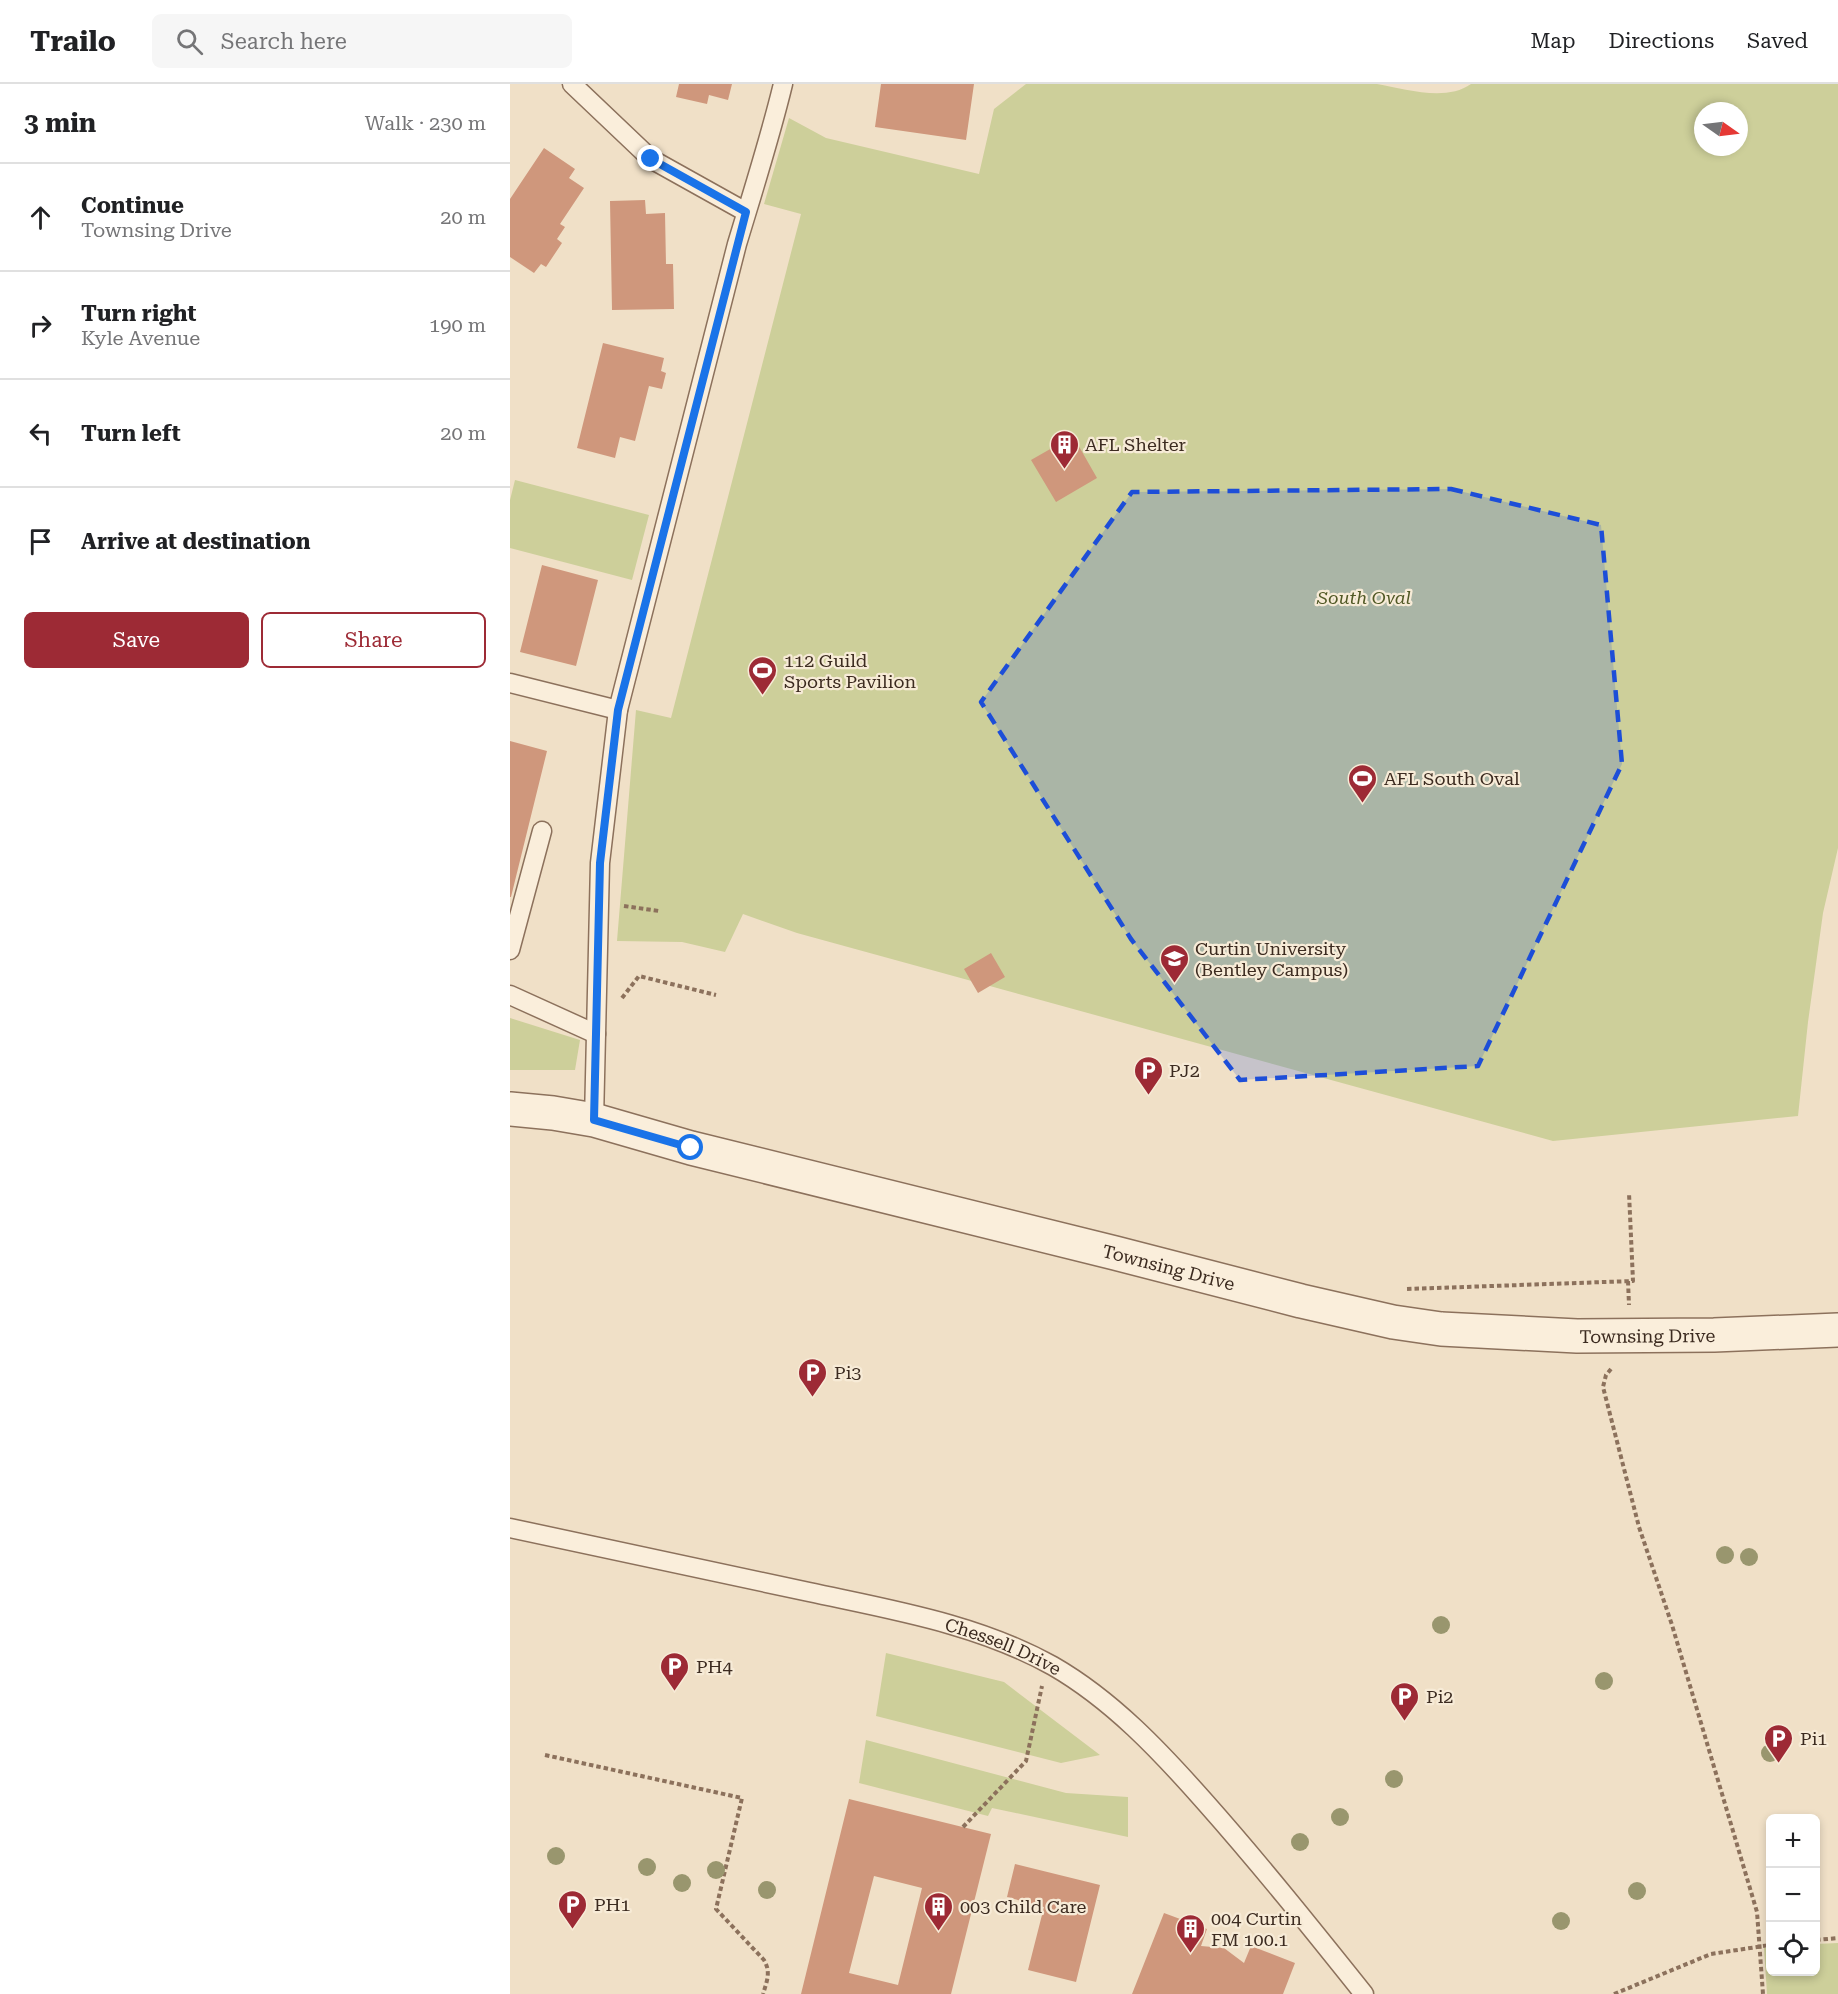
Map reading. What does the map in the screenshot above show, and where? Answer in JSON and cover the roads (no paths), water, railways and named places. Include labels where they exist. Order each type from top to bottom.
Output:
[{"type":"street","name":"Townsing Drive","points":[[510,1109],[594,1120],[691,1148],[1393,1322],[1441,1329],[1577,1336],[1714,1335],[1838,1330]]},
{"type":"lane","points":[[572,84],[651,159],[746,212]]},
{"type":"lane","points":[[594,1120],[600,863],[618,710],[746,212],[771,134],[783,84]]},
{"type":"lane","points":[[510,683],[618,710]]},
{"type":"lane","points":[[510,950],[542,831]]},
{"type":"lane","points":[[510,995],[596,1034]]},
{"type":"lane","name":"Chessell Drive","points":[[510,1527],[884,1607],[960,1628],[1009,1645],[1052,1666],[1077,1682],[1126,1720],[1165,1757],[1234,1835],[1364,1994]]},
{"type":"place","name":"AFL Shelter","points":[[1064,470]]},
{"type":"place","name":"112 Guild Sports Pavilion","points":[[763,696]]},
{"type":"place","name":"AFL South Oval","points":[[1363,804]]},
{"type":"place","name":"Curtin University (Bentley Campus)","points":[[1174,984]]},
{"type":"place","name":"PJ2","points":[[1148,1096]]},
{"type":"place","name":"Pi3","points":[[813,1398]]},
{"type":"place","name":"PH4","points":[[675,1692]]},
{"type":"place","name":"Pi2","points":[[1405,1722]]},
{"type":"place","name":"Pi1","points":[[1779,1764]]},
{"type":"place","name":"PH1","points":[[573,1930]]},
{"type":"place","name":"003 Child Care","points":[[939,1932]]},
{"type":"place","name":"004 Curtin FM 100.1","points":[[1190,1954]]},
{"type":"park label","name":"South Oval","points":[[1364,597]]}]
